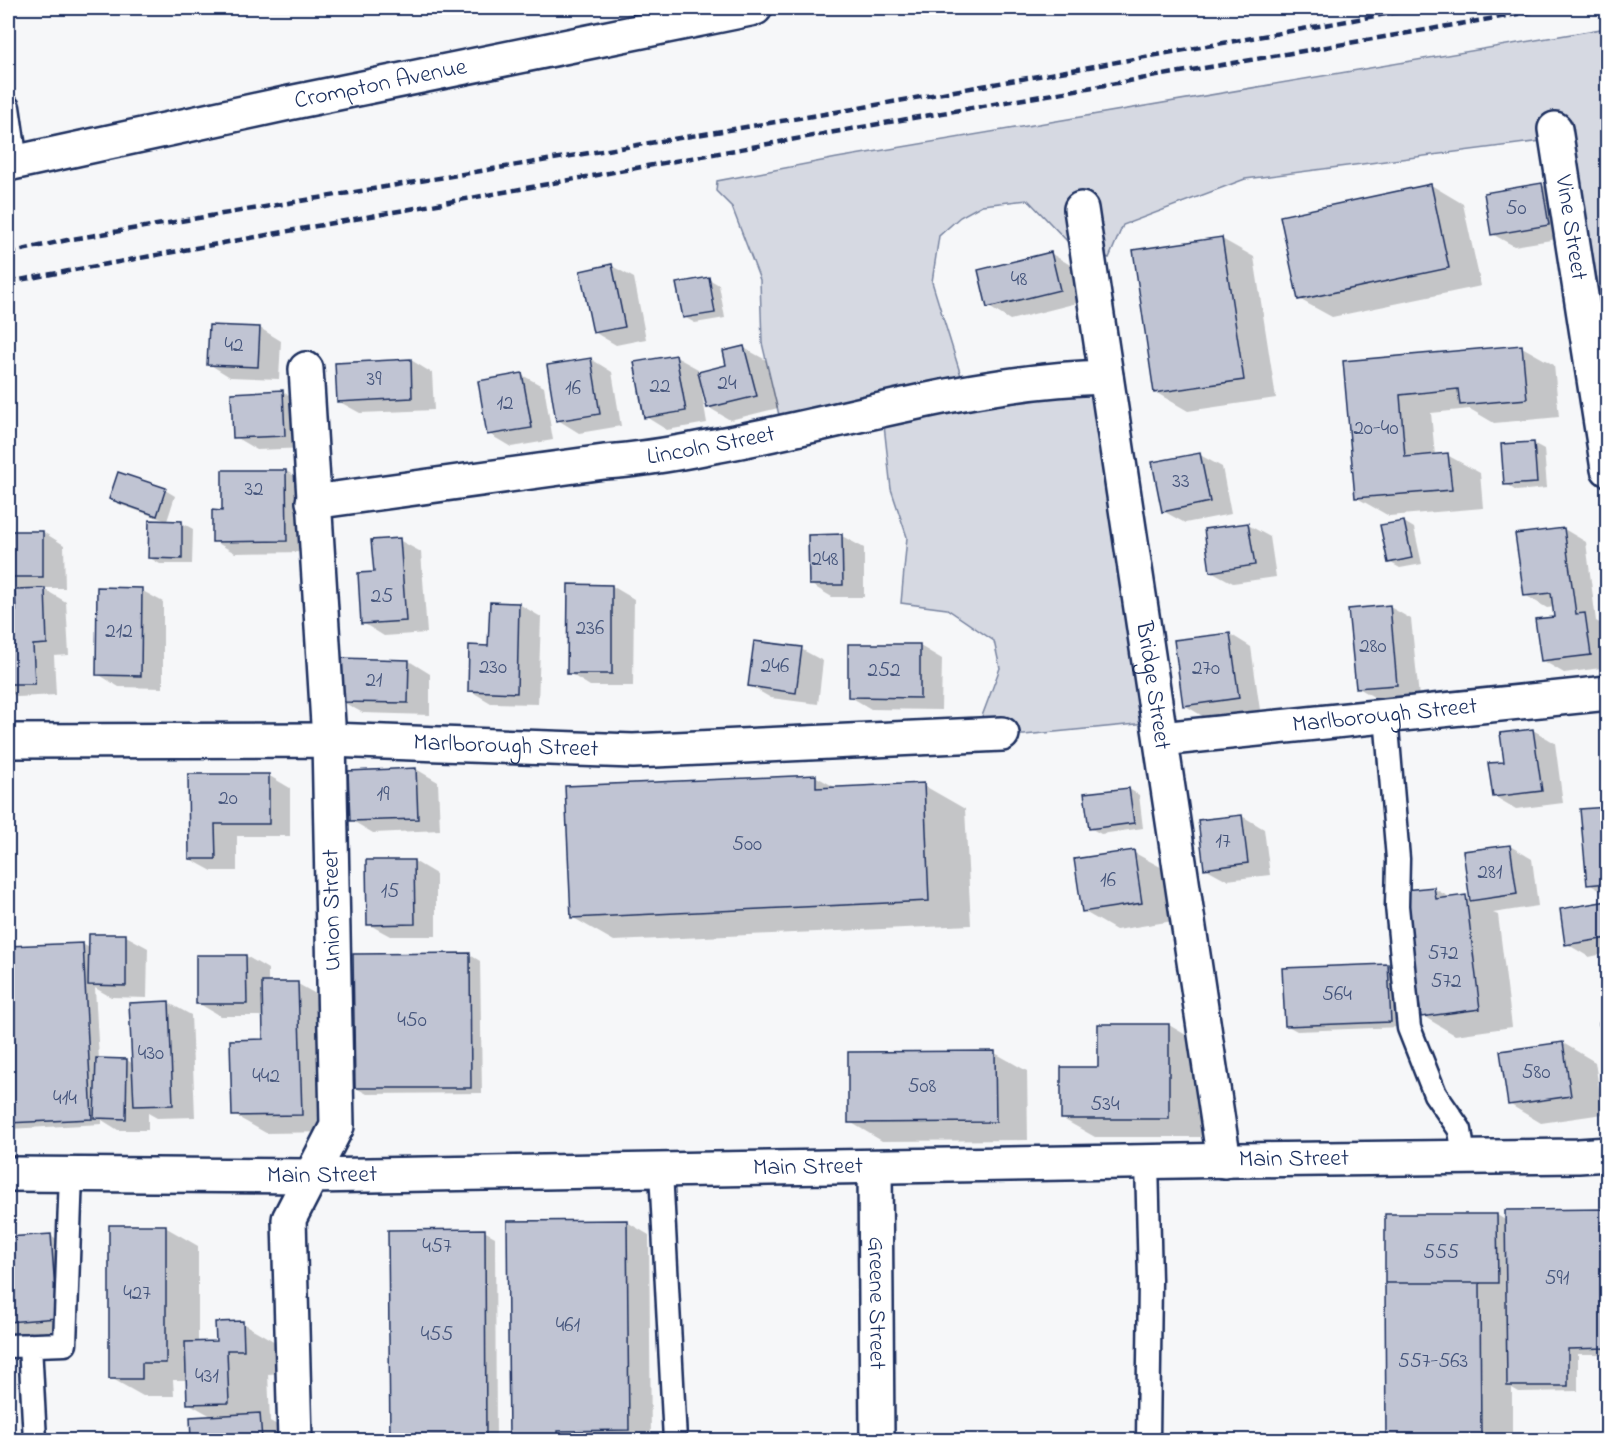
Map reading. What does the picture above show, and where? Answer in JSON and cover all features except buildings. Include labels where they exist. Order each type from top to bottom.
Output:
[{"type":"street","name":"Crompton Avenue","points":[[12,163],[756,8]]},
{"type":"street","name":"Vine Street","points":[[1555,129],[1608,469]]},
{"type":"street","name":"Bridge Street","points":[[1081,209],[1224,1161]]},
{"type":"street","name":"Union Street","points":[[295,1440],[289,1218],[337,1126],[329,740],[306,369]]},
{"type":"street","name":"Lincoln Street","points":[[313,502],[604,462],[634,460],[774,435],[918,402],[1015,384],[1065,378],[1106,377]]},
{"type":"street","name":"Marlborough Street","points":[[1161,739],[1608,693]]},
{"type":"street","name":"Marlborough Street","points":[[8,741],[329,740],[633,752],[1002,734]]},
{"type":"street","name":"Main Street","points":[[8,1174],[310,1176],[1608,1154]]},
{"type":"street","name":"Greene Street","points":[[875,1167],[877,1440]]},
{"type":"lane","points":[[8,107],[12,163]]},
{"type":"lane","points":[[1386,716],[1398,859],[1397,906],[1409,1028],[1436,1094],[1460,1130],[1464,1158]]},
{"type":"lane","points":[[1147,1162],[1150,1281],[1148,1440]]},
{"type":"lane","points":[[661,1171],[675,1440]]},
{"type":"lane","points":[[8,1346],[65,1344],[71,1174]]},
{"type":"lane","points":[[30,1345],[35,1440]]},
{"type":"shaded area","points":[[1607,28],[1607,293],[1600,293],[1571,155],[1557,139],[1245,179],[1123,225],[1109,258],[1070,244],[1028,200],[982,205],[960,217],[939,236],[932,282],[962,379],[1099,380],[1167,721],[1024,735],[975,735],[1000,668],[994,641],[947,609],[901,603],[907,537],[891,489],[883,416],[782,428],[762,343],[760,280],[732,207],[716,191],[717,181],[837,158]]},
{"type":"railway","points":[[8,253],[72,239],[842,111],[1420,8]]},
{"type":"railway","points":[[8,282],[884,123],[1553,8]]}]
